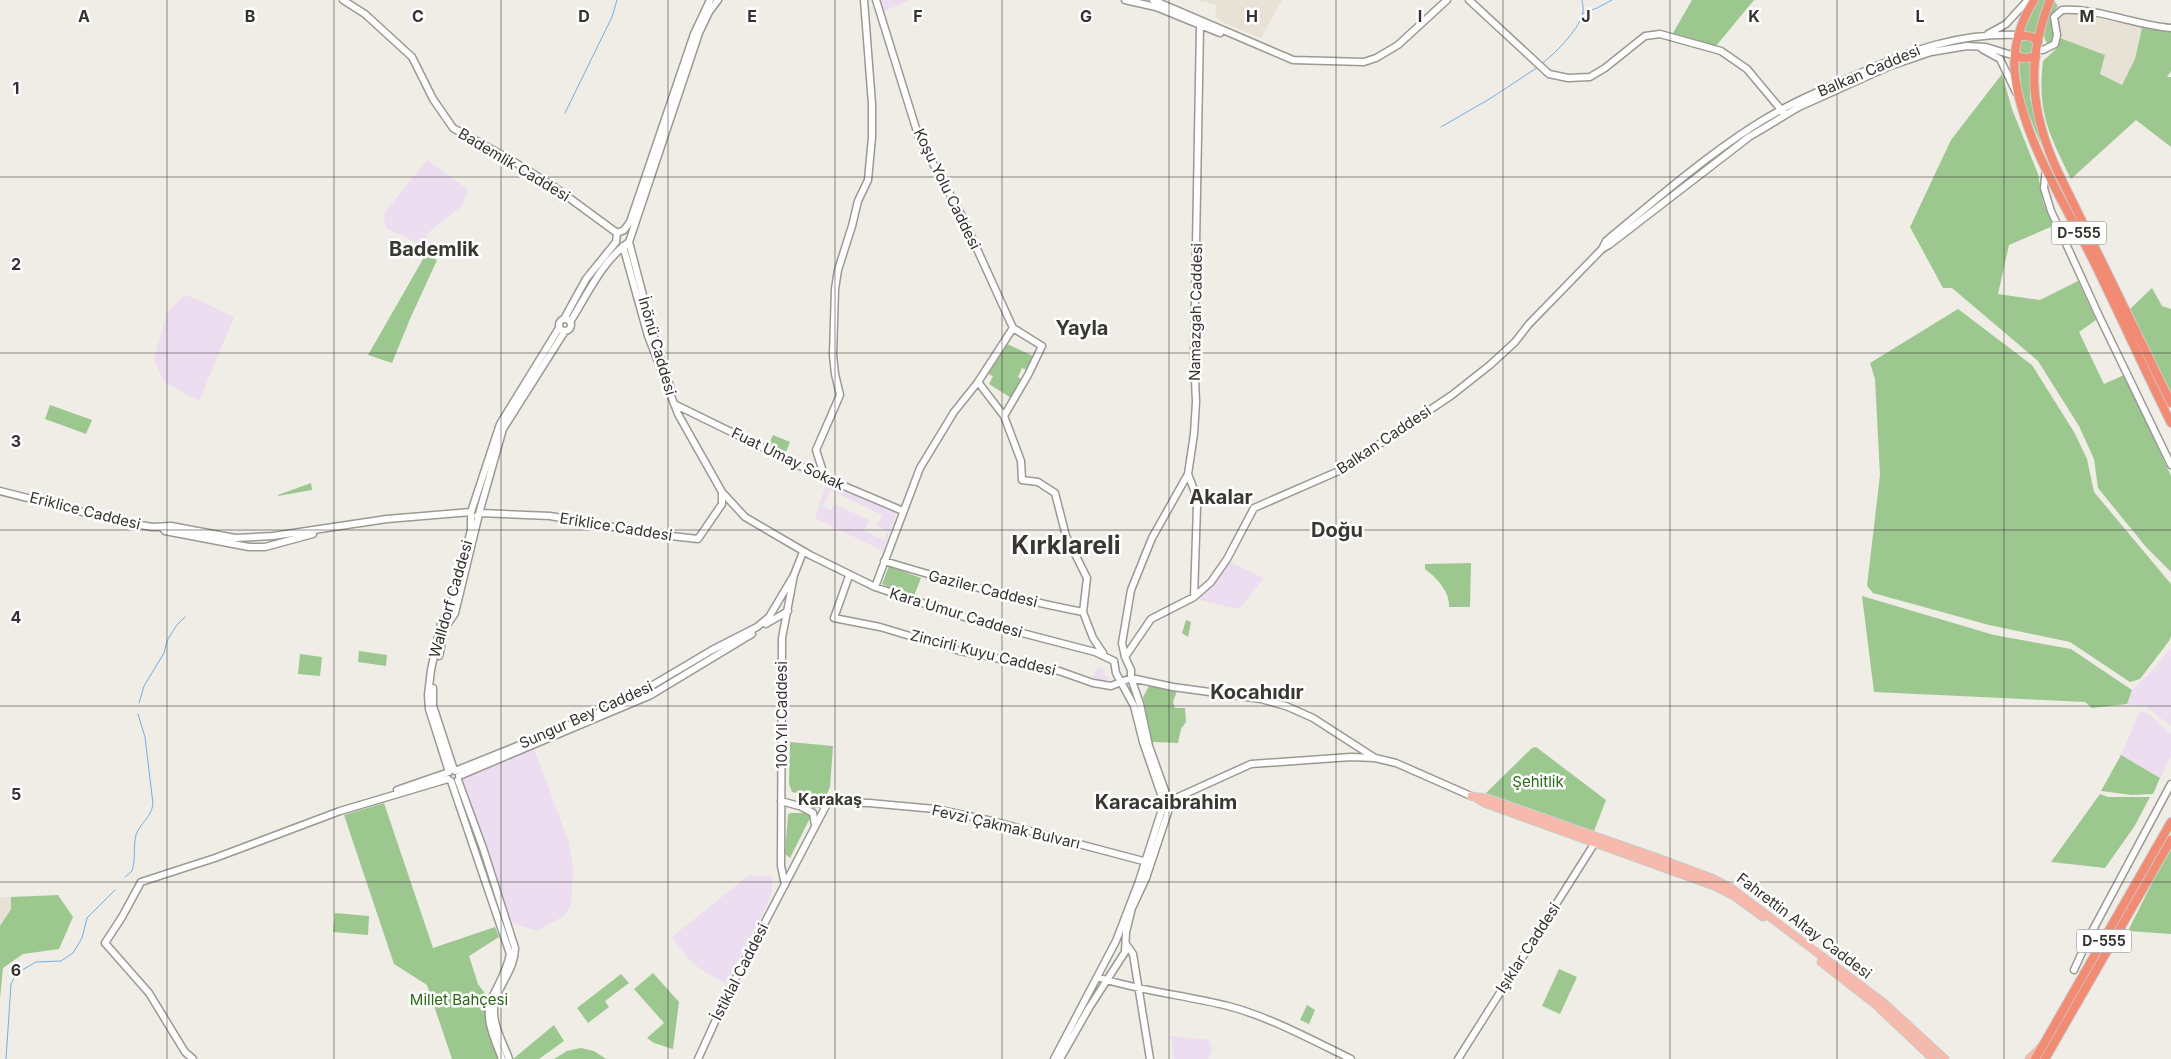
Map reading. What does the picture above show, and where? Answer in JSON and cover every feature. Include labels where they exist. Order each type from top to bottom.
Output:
[{"type":"highway","name":"D-555","points":[[2034,0],[2018,35],[2015,56],[2015,75],[2028,125],[2046,167],[2171,423]]},
{"type":"highway","name":"D-555","points":[[2050,0],[2037,49],[2034,96],[2037,116],[2047,146],[2171,403]]},
{"type":"highway","points":[[2015,56],[2029,58],[2037,49],[2032,37],[2018,35]]},
{"type":"highway","name":"D-555","points":[[2035,1059],[2171,822]]},
{"type":"highway","name":"D-555","points":[[2045,1059],[2171,840]]},
{"type":"main road","points":[[1472,796],[1486,798],[1596,840]]},
{"type":"main road","name":"Fahrettin Altay Caddesi","points":[[1596,840],[1734,896],[1876,1005],[1933,1059]]},
{"type":"main road","name":"Fahrettin Altay Caddesi","points":[[1596,840],[1703,875],[1731,888],[1883,1002],[1945,1059]]},
{"type":"main road","points":[[2029,1059],[2042,1046]]},
{"type":"street","name":"Bademlik Caddesi","points":[[343,0],[365,14],[412,57],[433,99],[453,128],[553,186],[616,238],[628,241]]},
{"type":"street","points":[[710,0],[705,7],[694,34],[630,222],[586,279],[567,321],[570,328],[562,329],[559,323],[567,321],[617,250],[628,241],[700,34],[709,12],[718,0]]},
{"type":"street","points":[[824,478],[816,450],[840,395],[833,355],[835,289],[838,270],[858,201],[868,180],[872,137],[870,60],[864,0]]},
{"type":"street","name":"Koşu Yolu Caddesi","points":[[876,0],[919,138],[962,216],[1012,328]]},
{"type":"street","points":[[1125,0],[1156,7],[1200,26],[1244,40]]},
{"type":"street","points":[[1153,0],[1244,40],[1298,61],[1364,62],[1376,58],[1398,44],[1447,0]]},
{"type":"street","points":[[1469,0],[1549,74],[1568,78],[1590,77],[1644,36],[1660,34],[1721,51],[1747,69],[1783,112]]},
{"type":"street","points":[[1985,35],[2006,24],[2028,0]]},
{"type":"street","points":[[2037,49],[2043,50],[2055,44],[2057,35],[2054,17],[2062,10],[2094,12],[2142,24],[2171,28]]},
{"type":"street","name":"Namazgah Caddesi","points":[[1194,597],[1197,506],[1196,495],[1188,474],[1194,434],[1196,402],[1194,363],[1200,26]]},
{"type":"street","name":"Balkan Caddesi","points":[[1125,657],[1151,619],[1194,597],[1211,582],[1228,559],[1254,508],[1341,470],[1452,395],[1508,348],[1528,324],[1602,249],[1606,241],[1752,127],[1899,56],[1934,44],[1985,35],[2018,35]]},
{"type":"street","points":[[1979,46],[2000,59],[2019,96]]},
{"type":"street","name":"Balkan Caddesi","points":[[1783,112],[1901,62],[1949,48],[1979,46],[2015,56]]},
{"type":"street","points":[[2046,167],[2044,188],[2051,211],[2171,466]]},
{"type":"street","points":[[624,230],[628,241]]},
{"type":"street","name":"İnönü Caddesi","points":[[628,241],[648,336],[674,404],[722,492]]},
{"type":"street","points":[[875,587],[920,468],[954,412],[978,382],[1012,328],[1042,346],[1028,376],[1004,416]]},
{"type":"street","name":"Walldorf Caddesi","points":[[504,1058],[489,1022],[489,1011],[491,1000],[512,955],[453,775],[433,706],[432,689],[445,628],[455,613],[476,511],[503,429],[562,329]]},
{"type":"street","points":[[978,382],[1004,416],[1021,461],[1022,480],[1038,482],[1055,493],[1066,536],[1087,578],[1082,612],[1098,648],[1114,661],[1116,673],[1134,706],[1143,742],[1166,803]]},
{"type":"street","name":"Fuat Umay Sokak","points":[[674,404],[824,478],[903,511]]},
{"type":"street","points":[[1054,1059],[1116,941],[1168,812],[1149,746],[1140,704],[1131,678],[1130,666],[1125,657],[1122,643],[1128,599],[1152,538],[1188,474]]},
{"type":"street","name":"Eriklice Caddesi","points":[[0,491],[118,521],[162,527],[171,526],[235,538],[254,538],[328,529],[386,519],[476,511],[550,516],[662,535],[698,539],[722,504],[722,492]]},
{"type":"street","name":"Kara Umur Caddesi","points":[[722,492],[745,517],[849,576],[875,587],[976,621],[1095,652],[1114,661]]},
{"type":"street","name":"Eriklice Caddesi","points":[[162,527],[165,531],[249,547],[265,547],[328,529]]},
{"type":"street","name":"100.Yıl Caddesi","points":[[781,596],[794,575],[804,552]]},
{"type":"street","name":"Gaziler Caddesi","points":[[884,561],[980,588],[1082,612]]},
{"type":"street","name":"100.Yıl Caddesi","points":[[785,885],[781,866],[782,638],[794,575]]},
{"type":"street","name":"Zincirli Kuyu Caddesi","points":[[849,576],[834,618],[880,627],[967,652],[1059,671],[1093,683],[1111,686],[1131,678]]},
{"type":"street","points":[[781,596],[789,601]]},
{"type":"street","name":"Sungur Bey Caddesi","points":[[453,775],[641,692],[712,650],[757,627],[770,617],[781,596]]},
{"type":"street","name":"Sungur Bey Caddesi","points":[[193,1059],[185,1052],[148,993],[105,943],[141,882],[255,844],[351,805],[453,775],[651,695],[788,611]]},
{"type":"street","points":[[776,618],[784,628]]},
{"type":"street","points":[[1114,661],[1119,656],[1125,657]]},
{"type":"street","points":[[1131,678],[1173,687],[1261,699],[1286,706],[1312,718],[1375,758]]},
{"type":"street","points":[[1166,803],[1254,763],[1351,757],[1375,758],[1396,764],[1472,796]]},
{"type":"street","points":[[2074,970],[2089,937],[2171,784]]},
{"type":"street","name":"Fevzi Çakmak Bulvarı","points":[[781,801],[799,806],[828,802],[901,805],[935,809],[992,821],[1148,862]]},
{"type":"street","name":"İstiklal Caddesi","points":[[698,1059],[730,990],[828,802]]},
{"type":"street","points":[[799,806],[813,814],[815,827]]},
{"type":"street","name":"Işıklar Caddesi","points":[[1458,1059],[1596,840]]},
{"type":"street","points":[[1060,1059],[1089,1008],[1122,960],[1132,908],[1148,862]]},
{"type":"street","points":[[1116,941],[1126,943],[1133,954],[1150,1059]]},
{"type":"street","points":[[1110,953],[1122,960]]},
{"type":"street","points":[[1097,977],[1229,1007],[1306,1038],[1351,1059]]},
{"type":"shaded area","points":[[876,0],[910,0],[880,13]]},
{"type":"shaded area","points":[[1195,0],[1282,0],[1261,38],[1220,21],[1215,16],[1217,5]]},
{"type":"shaded area","points":[[2062,13],[2088,14],[2142,28],[2135,59],[2122,86],[2100,74],[2105,55],[2060,38],[2057,21],[2058,15]]},
{"type":"shaded area","points":[[427,160],[468,190],[462,206],[431,230],[420,244],[386,228],[384,218],[385,212]]},
{"type":"shaded area","points":[[189,296],[234,317],[199,401],[164,382],[154,360],[167,313],[182,297]]},
{"type":"shaded area","points":[[826,484],[896,513],[883,551],[815,518]],"holes":[[[830,490],[882,515],[877,526],[888,531],[884,540],[864,531],[869,520],[834,504],[831,510],[823,507]]]},
{"type":"shaded area","points":[[1227,561],[1264,578],[1239,609],[1200,600],[1202,593]]},
{"type":"shaded area","points":[[2171,647],[2171,726],[2145,706],[2127,704],[2132,690],[2154,669]]},
{"type":"shaded area","points":[[1098,667],[1105,670],[1103,674],[1109,677],[1105,684],[1092,678]]},
{"type":"shaded area","points":[[2140,711],[2149,714],[2171,734],[2171,755],[2160,778],[2121,755]]},
{"type":"shaded area","points":[[533,746],[569,843],[573,868],[571,904],[565,915],[537,931],[514,924],[500,900],[460,782],[461,777]]},
{"type":"shaded area","points":[[748,876],[772,876],[772,892],[726,983],[692,963],[672,937]]},
{"type":"shaded area","points":[[0,897],[11,897],[11,908],[0,926]]},
{"type":"shaded area","points":[[1171,1036],[1209,1040],[1212,1049],[1208,1059],[1174,1059]]},
{"type":"green space","points":[[1692,0],[1754,0],[1716,46],[1673,33]]},
{"type":"green space","points":[[2038,0],[2046,0],[2036,33],[2023,32]]},
{"type":"green space","points":[[2054,1],[2058,6],[2052,14],[2054,41],[2048,44],[2045,40],[2044,29]]},
{"type":"green space","points":[[2142,28],[2171,32],[2171,71],[2167,77],[2171,77],[2171,147],[2136,120],[2071,179],[2056,149],[2046,122],[2042,95],[2043,61],[2056,49],[2060,38],[2105,55],[2100,74],[2122,85],[2135,59]]},
{"type":"green space","points":[[2023,40],[2029,40],[2033,47],[2029,54],[2023,54],[2019,50],[2019,44]]},
{"type":"green space","points":[[2019,61],[2031,63],[2030,98],[2041,145],[2022,97]]},
{"type":"green space","points":[[2002,74],[2012,109],[2038,174],[2043,202],[2053,226],[2009,245],[1998,294],[2040,300],[2078,281],[2096,320],[2079,332],[2104,384],[2124,375],[2171,476],[2171,572],[2146,547],[2098,488],[2094,459],[2079,426],[2038,361],[1952,288],[1943,288],[1910,227],[1951,140]]},
{"type":"green space","points":[[426,254],[437,260],[392,363],[368,355]]},
{"type":"green space","points":[[2152,288],[2162,306],[2171,309],[2171,393],[2129,310]]},
{"type":"green space","points":[[1958,309],[2032,365],[2074,432],[2087,459],[2094,492],[2171,584],[2171,636],[2140,679],[2130,682],[2070,642],[1989,625],[1873,593],[1867,586],[1880,475],[1875,379],[1870,363]]},
{"type":"green space","points":[[1005,343],[1033,356],[1027,370],[1022,368],[1018,377],[1021,379],[1011,398],[989,384],[993,376],[988,374]]},
{"type":"green space","points":[[50,405],[92,420],[86,434],[45,419]]},
{"type":"green space","points":[[773,435],[790,442],[786,452],[769,444]]},
{"type":"green space","points":[[311,483],[312,490],[278,496],[278,495]]},
{"type":"green space","points":[[1471,563],[1470,607],[1449,607],[1445,591],[1438,581],[1425,569],[1425,564]]},
{"type":"green space","points":[[889,566],[921,578],[914,596],[882,584]]},
{"type":"green space","points":[[1862,596],[1994,635],[2071,649],[2132,690],[2127,704],[2092,708],[2085,702],[1874,692]]},
{"type":"green space","points":[[1186,620],[1191,622],[1188,637],[1182,633]]},
{"type":"green space","points":[[359,651],[387,655],[386,666],[358,662]]},
{"type":"green space","points":[[300,654],[322,657],[320,676],[298,674]]},
{"type":"green space","points":[[1149,686],[1177,691],[1173,702],[1175,708],[1185,708],[1186,722],[1181,729],[1178,743],[1152,742],[1143,697]]},
{"type":"green space","points":[[790,742],[833,746],[830,787],[826,796],[820,798],[792,792],[789,784]]},
{"type":"green space","name":"Şehitlik","points":[[1536,747],[1606,800],[1594,831],[1486,793],[1532,748]]},
{"type":"green space","points":[[2121,755],[2160,778],[2153,794],[2132,795],[2101,791]]},
{"type":"green space","points":[[2100,794],[2108,797],[2150,797],[2134,827],[2105,868],[2051,862]]},
{"type":"green space","name":"Millet Bahçesi","points":[[384,803],[433,948],[495,927],[499,937],[469,956],[478,984],[487,996],[487,1021],[498,1059],[452,1059],[427,985],[394,964],[344,815]]},
{"type":"green space","points":[[790,813],[809,813],[811,816],[790,858],[785,854],[788,815]]},
{"type":"green space","points":[[2171,850],[2171,934],[2128,931],[2154,879]]},
{"type":"green space","points":[[58,895],[73,917],[59,949],[23,954],[3,968],[0,998],[0,926],[11,909],[11,897]]},
{"type":"green space","points":[[335,913],[369,916],[368,935],[333,932]]},
{"type":"green space","points":[[1559,969],[1577,977],[1560,1014],[1542,1006]]},
{"type":"green space","points":[[653,973],[679,1002],[673,1049],[654,1043],[647,1038],[664,1023],[634,989]]},
{"type":"green space","points":[[621,974],[629,983],[605,1001],[609,1007],[588,1023],[577,1008]]},
{"type":"green space","points":[[1307,1005],[1315,1010],[1309,1024],[1300,1020]]},
{"type":"green space","points":[[554,1025],[564,1041],[539,1059],[513,1059]]},
{"type":"green space","points":[[581,1048],[594,1051],[606,1059],[554,1059],[567,1051]]},
{"type":"waterway","points":[[565,113],[612,17],[617,0]]},
{"type":"waterway","points":[[1541,64],[1558,49],[1575,29],[1583,14],[1582,0]]},
{"type":"waterway","points":[[1583,13],[1612,0]]},
{"type":"waterway","points":[[1441,127],[1491,98],[1538,67]]},
{"type":"waterway","points":[[139,703],[144,686],[164,653],[167,641],[176,626],[185,617]]},
{"type":"waterway","points":[[125,877],[132,871],[136,835],[150,813],[153,804],[145,737],[138,714]]},
{"type":"waterway","points":[[6,1059],[11,984],[17,973],[36,962],[61,961],[73,953],[82,938],[87,918],[115,890]]},
{"type":"district","name":"Bademlik","points":[[434,249]]},
{"type":"district","name":"Yayla","points":[[1082,328]]},
{"type":"district","name":"Akalar","points":[[1221,497]]},
{"type":"district","name":"Doğu","points":[[1337,530]]},
{"type":"district","name":"Kırklareli","points":[[1066,545]]},
{"type":"district","name":"Kocahıdır","points":[[1257,692]]},
{"type":"district","name":"Karakaş","points":[[830,799]]},
{"type":"district","name":"Karacaibrahim","points":[[1166,802]]}]
